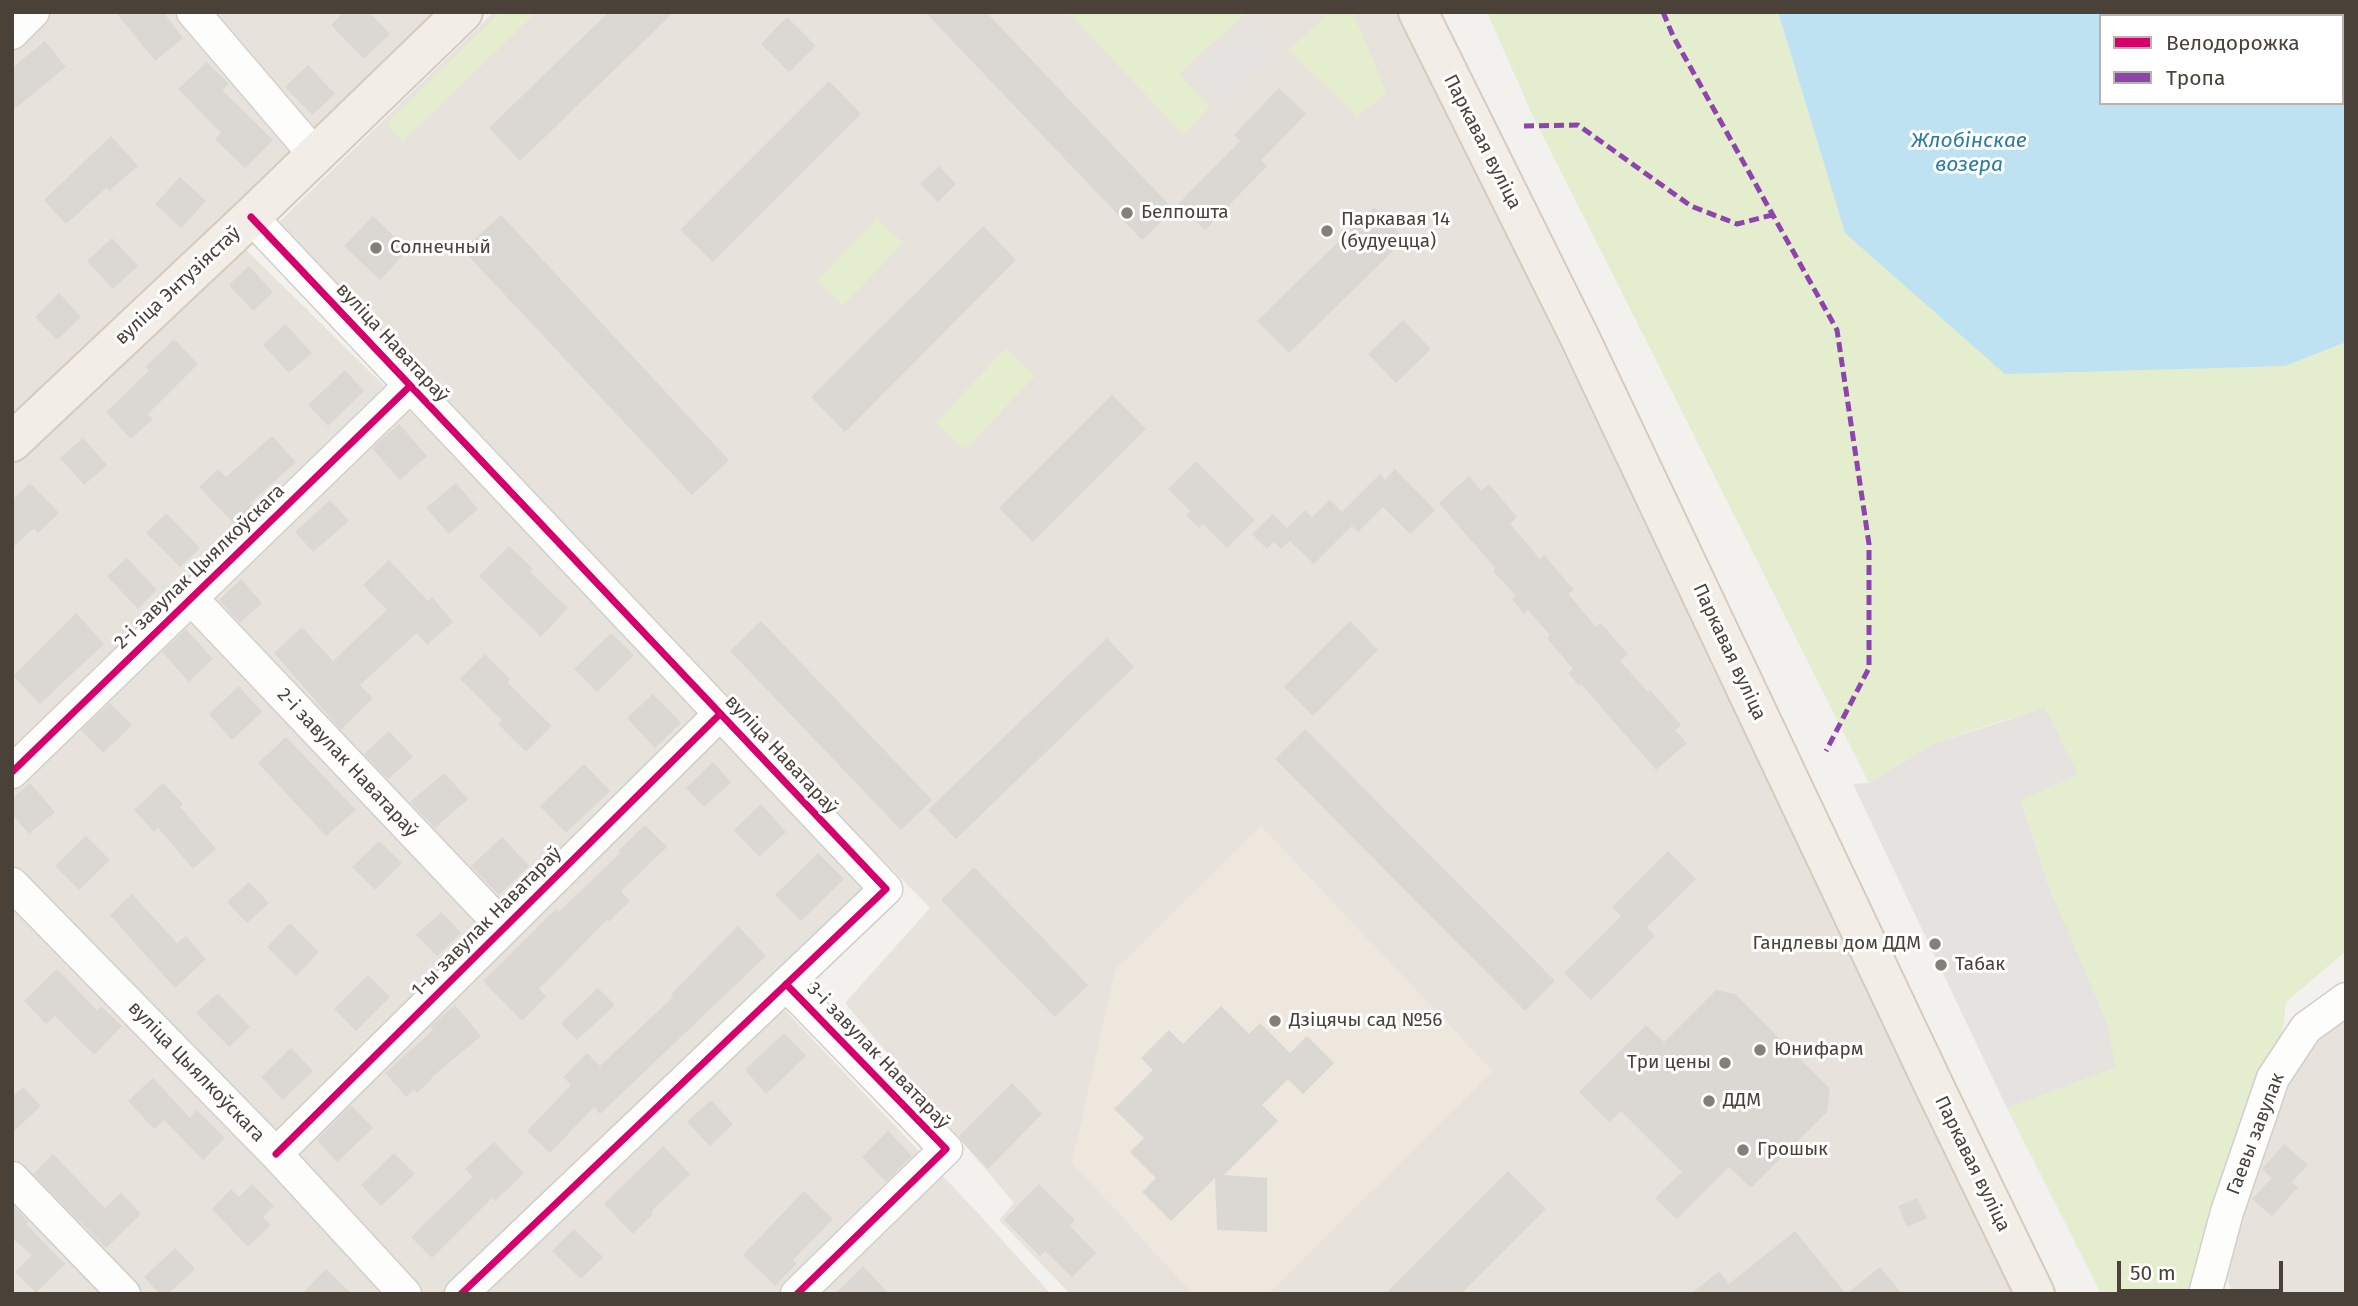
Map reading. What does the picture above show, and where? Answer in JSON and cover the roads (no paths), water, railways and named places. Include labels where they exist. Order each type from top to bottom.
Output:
[{"type":"main road","name":"вуліца Энтузіястаў","points":[[12,443],[463,12]]},
{"type":"main road","name":"Паркавая вуліца","points":[[1418,12],[1579,336],[2035,1294]]},
{"type":"street","points":[[12,33],[33,12]]},
{"type":"street","points":[[193,12],[315,155]]},
{"type":"street","name":"вуліца Наватараў","points":[[251,217],[886,889],[461,1294]]},
{"type":"street","name":"2-і завулак Цыялкоўскага","points":[[12,772],[410,386]]},
{"type":"street","name":"2-і завулак Наватараў","points":[[191,598],[503,928]]},
{"type":"street","name":"1-ы завулак Наватараў","points":[[276,1154],[720,714]]},
{"type":"street","name":"вуліца Цыялкоўскага","points":[[12,884],[276,1154],[405,1294]]},
{"type":"street","name":"3-і завулак Наватараў","points":[[786,985],[946,1149],[803,1292]]},
{"type":"street","name":"Гаевы завулак","points":[[2205,1294],[2227,1212],[2273,1078],[2306,1028],[2346,999]]},
{"type":"street","points":[[12,1178],[124,1294]]},
{"type":"water","name":"Жлобінскае возера","points":[[1778,12],[2346,12],[2346,342],[2285,366],[2005,374],[1845,233]]},
{"type":"place","name":"Белпошта","points":[[1127,213]]},
{"type":"place","name":"Паркавая 14 (будуецца)","points":[[1327,231]]},
{"type":"place","name":"Солнечный","points":[[376,248]]},
{"type":"place","name":"Гандлевы дом ДДМ","points":[[1935,944]]},
{"type":"place","name":"Табак","points":[[1941,965]]},
{"type":"place","name":"Дзіцячы сад №56","points":[[1275,1021]]},
{"type":"place","name":"Юнифарм","points":[[1760,1050]]},
{"type":"place","name":"Три цены","points":[[1725,1063]]},
{"type":"place","name":"ДДМ","points":[[1709,1101]]},
{"type":"place","name":"Грошык","points":[[1743,1150]]}]
